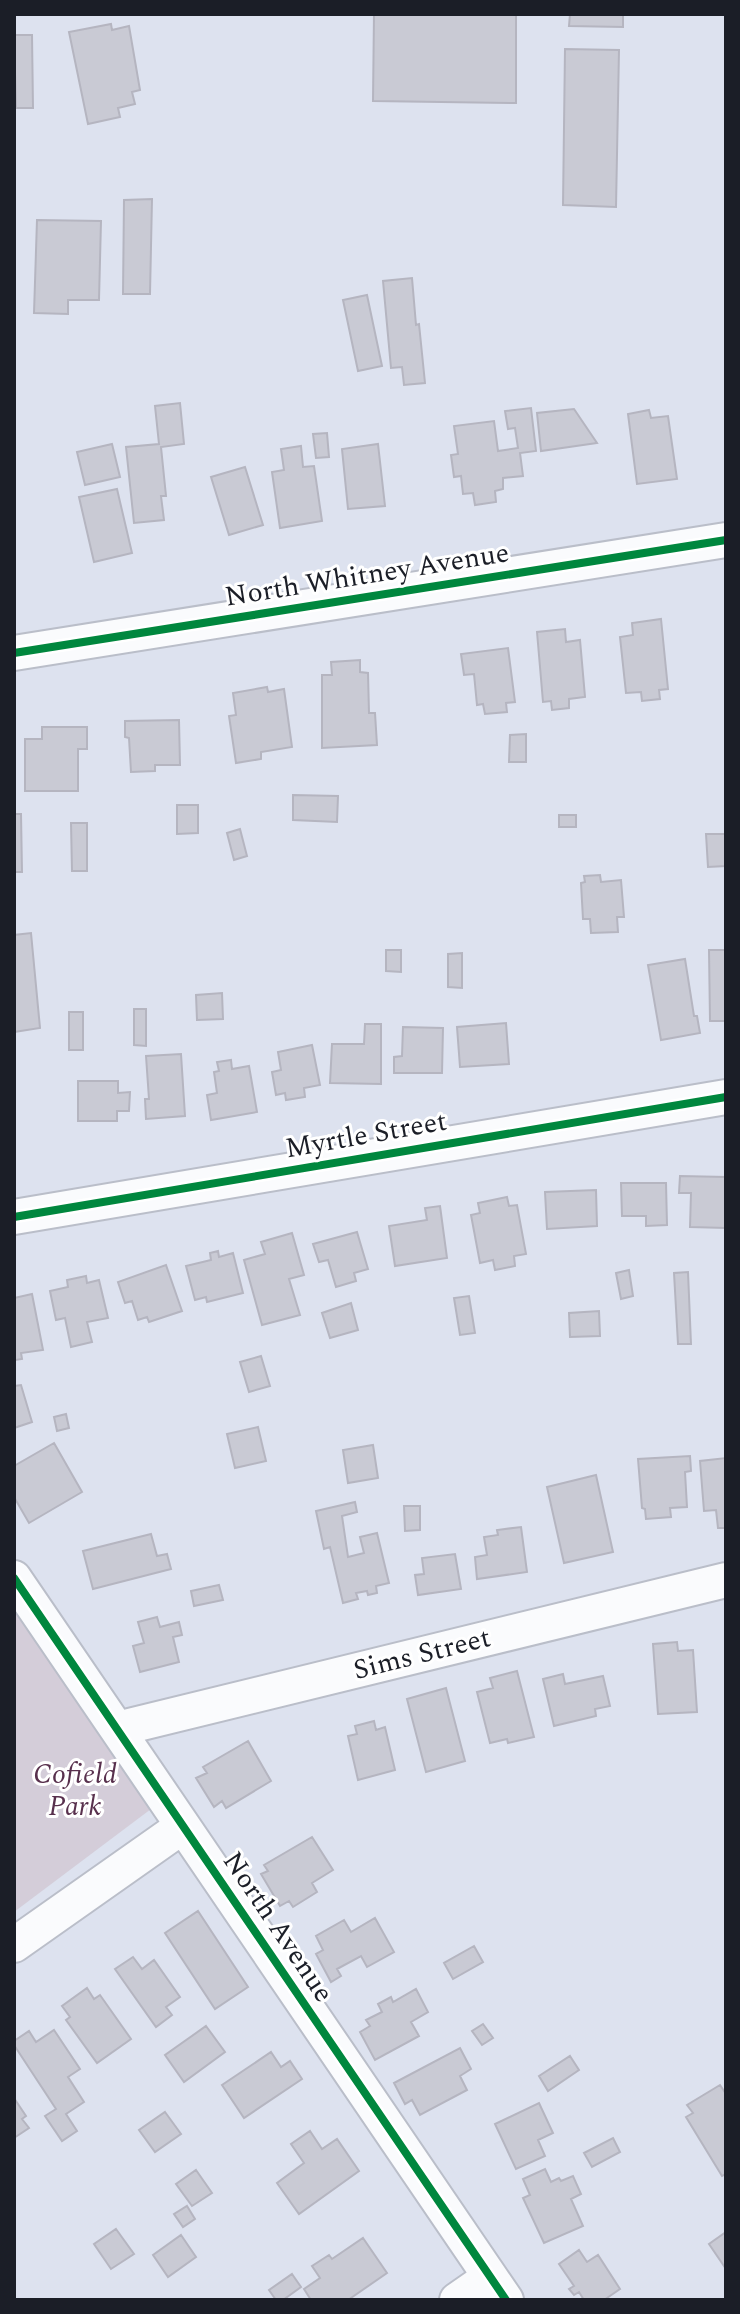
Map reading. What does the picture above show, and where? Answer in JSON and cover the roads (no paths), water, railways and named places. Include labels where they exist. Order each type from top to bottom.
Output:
[{"type":"street","name":"North Whitney Avenue","points":[[14,653],[726,540]]},
{"type":"street","name":"Myrtle Street","points":[[14,1217],[726,1097]]},
{"type":"street","name":"North Avenue","points":[[14,1578],[498,2289]]},
{"type":"street","name":"Sims Street","points":[[117,1729],[726,1580]]},
{"type":"street","points":[[14,1945],[183,1826]]},
{"type":"street","points":[[457,2300],[498,2289]]},
{"type":"park label","name":"Cofield Park","points":[[75,1790]]}]
